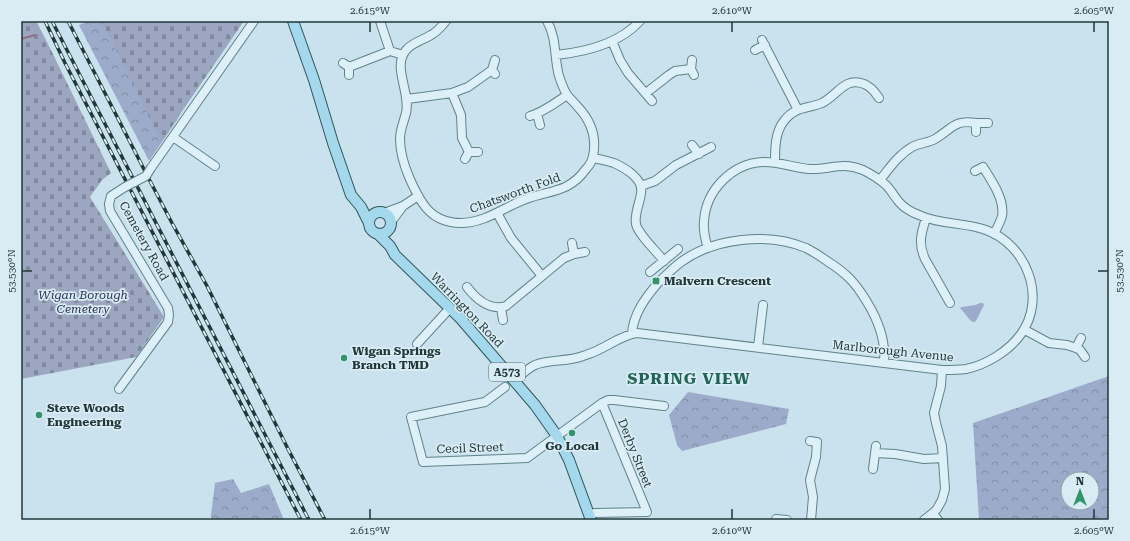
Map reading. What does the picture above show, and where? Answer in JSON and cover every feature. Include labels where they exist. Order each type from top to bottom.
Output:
[{"type":"main road","name":"A573","points":[[295,26],[351,195],[361,207],[371,229],[378,234]]},
{"type":"main road","points":[[361,207],[389,217],[390,246]]},
{"type":"main road","points":[[369,223],[371,216],[380,213]]},
{"type":"main road","points":[[378,234],[384,233],[390,226]]},
{"type":"main road","name":"Warrington Road","points":[[378,234],[390,246],[394,255],[450,308],[515,380],[535,405],[557,436],[569,460],[590,517]]},
{"type":"street","name":"Cemetery Road","points":[[119,388],[168,322],[169,315],[168,308],[110,211],[109,204],[111,196],[146,176],[254,21]]},
{"type":"street","points":[[380,21],[390,52]]},
{"type":"street","points":[[347,68],[390,52],[402,56],[412,45],[432,34],[446,21]]},
{"type":"street","name":"Chatsworth Fold","points":[[402,56],[402,82],[407,99],[407,108],[401,129],[400,145],[404,165],[418,196],[426,208],[433,214],[441,219],[451,222],[462,223],[474,221],[497,213],[521,201],[567,187],[582,176],[593,158],[594,134],[591,124],[567,95],[560,77],[553,35],[547,21]]},
{"type":"street","points":[[556,55],[584,51],[612,41],[627,32],[640,21]]},
{"type":"street","points":[[612,41],[620,60],[628,73],[652,101]]},
{"type":"street","points":[[755,50],[764,42],[798,110]]},
{"type":"street","points":[[407,99],[452,93],[468,87],[493,72],[494,60]]},
{"type":"street","points":[[646,93],[675,71],[692,68]]},
{"type":"street","points":[[775,162],[780,127],[788,117],[798,110],[826,101],[844,85],[853,82],[866,85],[879,99]]},
{"type":"street","points":[[452,93],[461,115],[462,138],[471,154]]},
{"type":"street","points":[[540,125],[533,115],[547,109],[567,95]]},
{"type":"street","points":[[880,180],[900,156],[912,147],[935,139],[956,124],[968,122],[988,123]]},
{"type":"street","points":[[976,123],[976,132]]},
{"type":"street","points":[[172,137],[215,166]]},
{"type":"street","points":[[692,145],[699,154]]},
{"type":"street","points":[[641,186],[655,181],[676,165],[711,147]]},
{"type":"street","points":[[593,158],[612,163],[623,168],[636,178],[641,186],[636,224],[640,232],[664,261]]},
{"type":"street","points":[[980,159],[979,169],[994,186],[1002,202],[1002,215],[994,234]]},
{"type":"street","name":"Marlborough Avenue","points":[[515,380],[536,365],[582,357],[632,334],[642,333],[942,370],[959,370],[979,365],[995,357],[1014,344],[1024,330],[1030,317],[1033,305],[1031,279],[1023,261],[1015,250],[1005,241],[980,228],[926,218],[911,211],[900,203],[886,185],[880,180],[864,170],[849,166],[805,169],[775,162],[762,162],[748,164],[732,172],[720,183],[711,196],[704,216],[704,228],[708,248]]},
{"type":"street","points":[[380,213],[403,206],[418,196]]},
{"type":"street","points":[[390,226],[403,206]]},
{"type":"street","points":[[497,213],[511,238],[542,276]]},
{"type":"street","points":[[926,218],[920,239],[922,253],[948,294],[950,303]]},
{"type":"street","points":[[632,334],[638,312],[646,297],[667,274],[681,262],[708,248],[734,241],[759,239],[772,240],[797,245],[816,254],[843,271],[863,294],[875,317],[884,345],[884,362]]},
{"type":"street","points":[[572,244],[574,254]]},
{"type":"street","points":[[650,272],[678,249]]},
{"type":"street","points":[[468,287],[472,298],[501,308],[506,306],[564,258],[585,252]]},
{"type":"street","points":[[758,347],[763,305]]},
{"type":"street","points":[[417,344],[450,308]]},
{"type":"street","points":[[501,308],[503,320]]},
{"type":"street","points":[[1024,330],[1049,343],[1067,345],[1076,348],[1085,357]]},
{"type":"street","points":[[1076,348],[1081,338]]},
{"type":"street","points":[[924,520],[936,517],[945,489],[942,446],[934,413],[941,386],[942,370]]},
{"type":"street","name":"Cecil Street","points":[[500,388],[485,402],[411,418],[423,462],[527,458],[557,436]]},
{"type":"street","points":[[557,436],[608,400],[664,406]]},
{"type":"street","name":"Derby Street","points":[[590,517],[595,513],[647,512],[602,403]]},
{"type":"street","points":[[811,520],[813,497],[810,480],[816,457],[817,442]]},
{"type":"street","points":[[873,469],[876,450],[924,459],[943,458]]},
{"type":"street","points":[[776,519],[786,520]]},
{"type":"green space","name":"Wigan Borough Cemetery","points":[[21,21],[36,21],[111,173],[102,180],[90,197],[164,317],[136,357],[21,379]]},
{"type":"green space","points":[[89,21],[121,21],[179,117],[149,161],[79,25]]},
{"type":"green space","points":[[102,21],[244,21],[161,142]]},
{"type":"green space","points":[[983,303],[984,305],[976,321],[974,322],[971,321],[960,308],[975,305]]},
{"type":"green space","points":[[1109,376],[1109,520],[979,520],[973,423]]},
{"type":"green space","points":[[688,392],[789,409],[786,424],[682,451],[677,445],[669,415]]},
{"type":"green space","points":[[233,479],[241,493],[269,484],[284,520],[211,520],[215,483]]},
{"type":"waterway","points":[[21,39],[35,35]]},
{"type":"railway","points":[[45,21],[65,63],[301,520]]},
{"type":"railway","points":[[52,21],[309,520]]},
{"type":"railway","points":[[68,21],[172,223],[207,286],[325,520]]},
{"type":"place","name":"Malvern Crescent","points":[[656,281]]},
{"type":"place","name":"Wigan Springs Branch TMD","points":[[344,358]]},
{"type":"place","name":"Steve Woods Engineering","points":[[39,415]]},
{"type":"place","name":"Go Local","points":[[572,433]]},
{"type":"district","name":"SPRING VIEW","points":[[689,378]]}]
